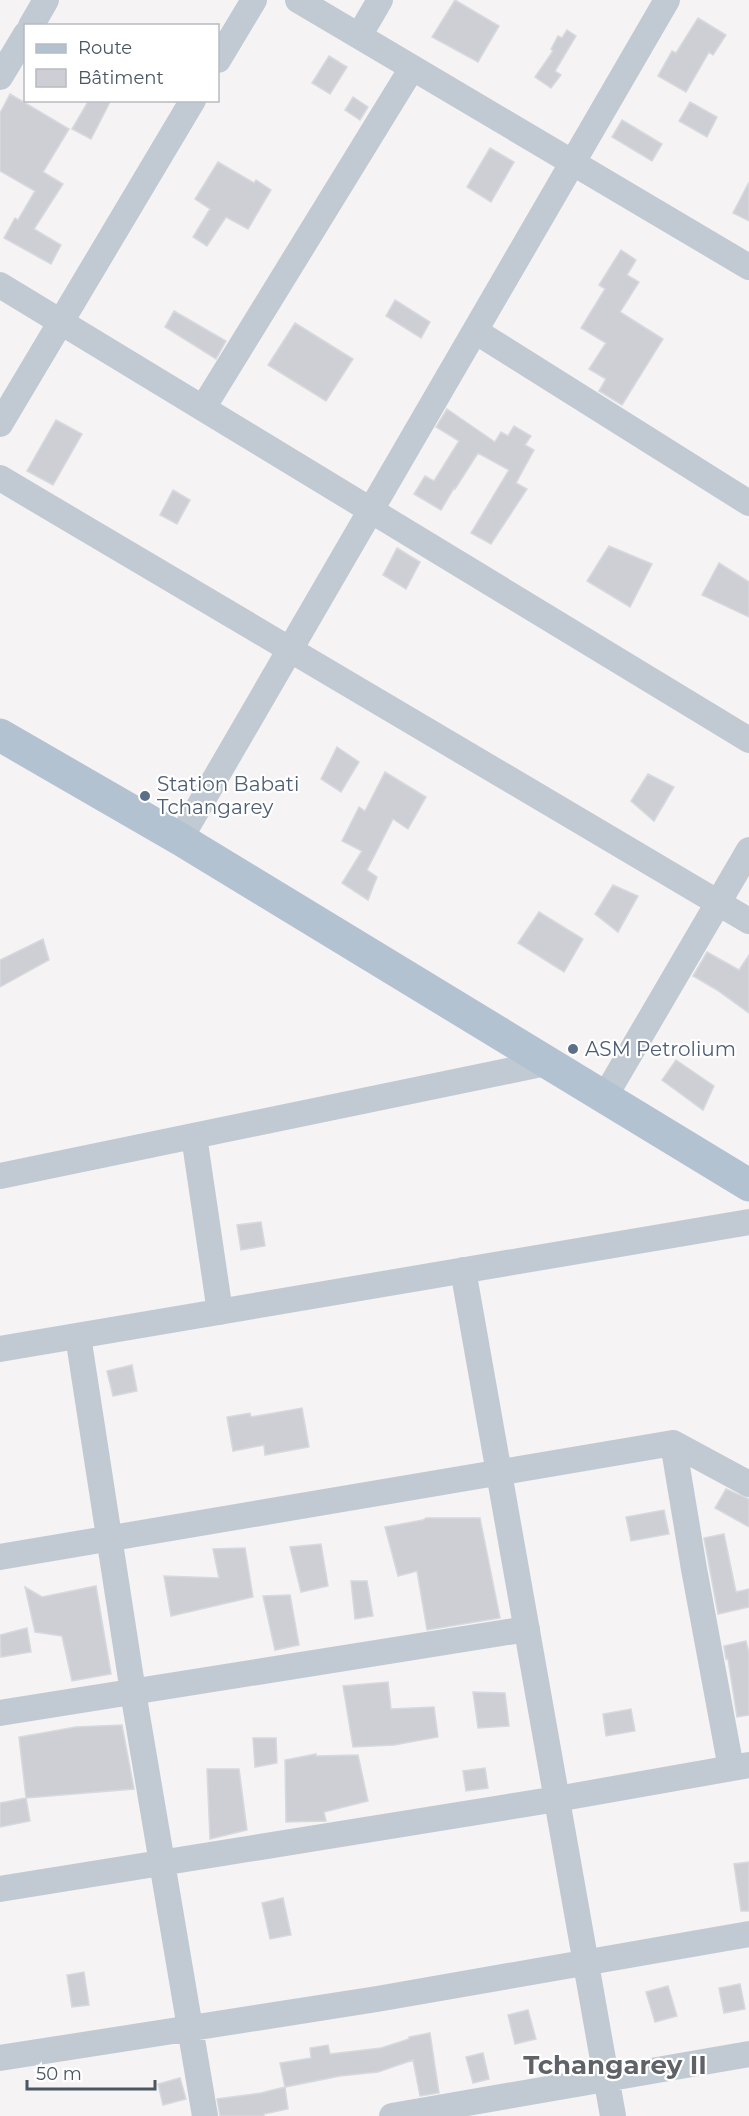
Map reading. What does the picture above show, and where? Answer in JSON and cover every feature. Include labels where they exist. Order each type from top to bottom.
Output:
[{"type":"main road","points":[[0,735],[180,839],[749,1185]]},
{"type":"street","points":[[32,24],[46,0]]},
{"type":"street","points":[[219,58],[254,0]]},
{"type":"street","points":[[298,0],[749,267]]},
{"type":"street","points":[[359,36],[380,0]]},
{"type":"street","points":[[180,839],[667,0]]},
{"type":"street","points":[[0,77],[24,37]]},
{"type":"street","points":[[203,408],[412,68]]},
{"type":"street","points":[[0,424],[193,102]]},
{"type":"street","points":[[0,285],[749,740]]},
{"type":"street","points":[[475,331],[749,503]]},
{"type":"street","points":[[0,478],[749,921]]},
{"type":"street","points":[[604,1098],[749,850]]},
{"type":"street","points":[[0,1176],[546,1063]]},
{"type":"street","points":[[194,1136],[220,1312]]},
{"type":"street","points":[[0,1349],[749,1222]]},
{"type":"street","points":[[463,1270],[613,2116]]},
{"type":"street","points":[[78,1336],[161,1864],[205,2116]]},
{"type":"street","points":[[0,1889],[557,1799],[740,1766],[694,1569],[674,1443]]},
{"type":"street","points":[[0,1557],[674,1443],[749,1484]]},
{"type":"street","points":[[0,1713],[527,1629]]},
{"type":"street","points":[[0,2058],[377,1999],[749,1934]]},
{"type":"street","points":[[392,2116],[749,2054]]},
{"type":"building","points":[[455,0],[499,26],[478,62],[432,37]]},
{"type":"building","points":[[698,18],[726,35],[713,55],[709,52],[686,92],[658,76],[672,51],[676,53]]},
{"type":"building","points":[[567,30],[576,36],[555,71],[561,75],[551,88],[535,77],[553,51],[551,49],[558,36],[562,38]]},
{"type":"building","points":[[329,56],[347,67],[330,94],[312,83]]},
{"type":"building","points":[[10,94],[69,129],[43,172],[63,184],[34,229],[61,245],[51,264],[4,238],[15,218],[18,220],[35,191],[0,171],[0,113]]},
{"type":"building","points":[[353,97],[368,107],[360,120],[345,110]]},
{"type":"building","points":[[88,102],[110,102],[91,139],[72,129]]},
{"type":"building","points":[[690,102],[717,117],[707,137],[679,121]]},
{"type":"building","points":[[622,120],[662,144],[652,161],[612,137]]},
{"type":"building","points":[[490,148],[514,162],[491,202],[467,187]]},
{"type":"building","points":[[218,162],[254,183],[256,180],[271,190],[248,229],[226,217],[207,246],[193,237],[210,209],[195,199]]},
{"type":"building","points":[[749,182],[749,221],[733,213]]},
{"type":"building","points":[[621,250],[636,260],[627,275],[639,282],[620,312],[663,339],[622,405],[599,391],[606,379],[589,369],[606,343],[581,328],[605,289],[599,285]]},
{"type":"building","points":[[395,300],[430,322],[421,338],[386,316]]},
{"type":"building","points":[[174,311],[226,341],[216,359],[165,327]]},
{"type":"building","points":[[295,323],[353,359],[326,401],[268,365]]},
{"type":"building","points":[[447,409],[495,442],[501,432],[508,436],[514,426],[531,436],[525,445],[534,450],[516,483],[527,489],[491,544],[471,533],[509,470],[478,453],[441,510],[414,494],[425,476],[434,481],[459,441],[436,427]]},
{"type":"building","points":[[56,420],[82,434],[53,485],[27,471]]},
{"type":"building","points":[[173,490],[190,500],[177,524],[160,515]]},
{"type":"building","points":[[609,546],[652,564],[630,607],[587,581]]},
{"type":"building","points":[[397,548],[420,562],[406,589],[383,575]]},
{"type":"building","points":[[719,563],[749,582],[749,617],[702,595]]},
{"type":"building","points":[[337,747],[359,762],[341,792],[321,779]]},
{"type":"building","points":[[385,772],[426,797],[408,829],[393,819],[367,870],[377,877],[368,900],[342,883],[362,851],[342,841],[359,807],[365,811]]},
{"type":"building","points":[[648,774],[674,787],[654,821],[631,801]]},
{"type":"building","points":[[613,885],[638,896],[618,932],[595,914]]},
{"type":"building","points":[[539,912],[583,939],[564,972],[518,943]]},
{"type":"building","points":[[43,939],[49,960],[0,987],[0,960]]},
{"type":"building","points":[[707,952],[739,970],[749,955],[749,1013],[693,976]]},
{"type":"building","points":[[676,1060],[714,1086],[703,1110],[662,1080]]},
{"type":"building","points":[[261,1222],[265,1246],[241,1250],[237,1225]]},
{"type":"building","points":[[132,1365],[137,1391],[113,1396],[107,1371]]},
{"type":"building","points":[[302,1408],[309,1447],[265,1455],[264,1445],[233,1451],[227,1417],[250,1413],[251,1417]]},
{"type":"building","points":[[726,1489],[749,1499],[749,1527],[715,1508]]},
{"type":"building","points":[[664,1510],[669,1534],[631,1541],[626,1517]]},
{"type":"building","points":[[426,1518],[480,1518],[500,1618],[427,1630],[417,1571],[398,1576],[385,1527]]},
{"type":"building","points":[[724,1534],[736,1592],[749,1589],[749,1607],[718,1614],[704,1538]]},
{"type":"building","points":[[321,1544],[328,1586],[301,1592],[290,1547]]},
{"type":"building","points":[[245,1548],[253,1597],[171,1616],[164,1576],[219,1578],[213,1549]]},
{"type":"building","points":[[351,1581],[367,1581],[373,1616],[355,1619]]},
{"type":"building","points":[[96,1586],[111,1674],[72,1681],[62,1636],[35,1632],[25,1587],[42,1597]]},
{"type":"building","points":[[290,1595],[299,1645],[275,1650],[263,1596]]},
{"type":"building","points":[[27,1628],[31,1652],[1,1657],[0,1635]]},
{"type":"building","points":[[746,1641],[749,1653],[749,1715],[737,1717],[724,1646]]},
{"type":"building","points":[[388,1682],[391,1709],[434,1707],[438,1737],[394,1745],[353,1747],[343,1686]]},
{"type":"building","points":[[473,1692],[505,1693],[509,1726],[478,1728]]},
{"type":"building","points":[[631,1709],[635,1731],[606,1736],[603,1714]]},
{"type":"building","points":[[122,1725],[134,1789],[26,1798],[19,1737],[76,1727]]},
{"type":"building","points":[[253,1738],[276,1738],[277,1763],[255,1767]]},
{"type":"building","points":[[316,1754],[316,1756],[358,1755],[368,1801],[324,1812],[326,1821],[286,1822],[285,1760]]},
{"type":"building","points":[[485,1768],[488,1788],[466,1791],[463,1771]]},
{"type":"building","points":[[207,1769],[239,1769],[247,1830],[210,1839]]},
{"type":"building","points":[[26,1798],[30,1821],[0,1827],[0,1803]]},
{"type":"building","points":[[749,1862],[749,1911],[741,1911],[734,1864]]},
{"type":"building","points":[[283,1898],[291,1935],[270,1939],[262,1903]]},
{"type":"building","points":[[84,1972],[89,2005],[72,2007],[67,1975]]},
{"type":"building","points":[[740,1984],[745,2009],[724,2013],[719,1988]]},
{"type":"building","points":[[668,1986],[677,2016],[655,2022],[646,1992]]},
{"type":"building","points":[[528,2010],[536,2039],[515,2044],[508,2015]]},
{"type":"building","points":[[430,2033],[439,2093],[420,2096],[413,2060],[378,2072],[340,2076],[285,2087],[280,2063],[311,2058],[310,2048],[328,2045],[330,2054],[381,2048],[409,2039],[409,2037]]},
{"type":"building","points":[[483,2053],[489,2079],[473,2083],[466,2057]]},
{"type":"building","points":[[180,2078],[186,2099],[163,2105],[158,2084]]},
{"type":"building","points":[[285,2087],[288,2109],[264,2114],[264,2116],[220,2116],[217,2099]]},
{"type":"place","name":"Station Babati Tchangarey","points":[[145,796]]},
{"type":"place","name":"ASM Petrolium","points":[[573,1049]]},
{"type":"district","name":"Tchangarey II","points":[[615,2065]]}]
